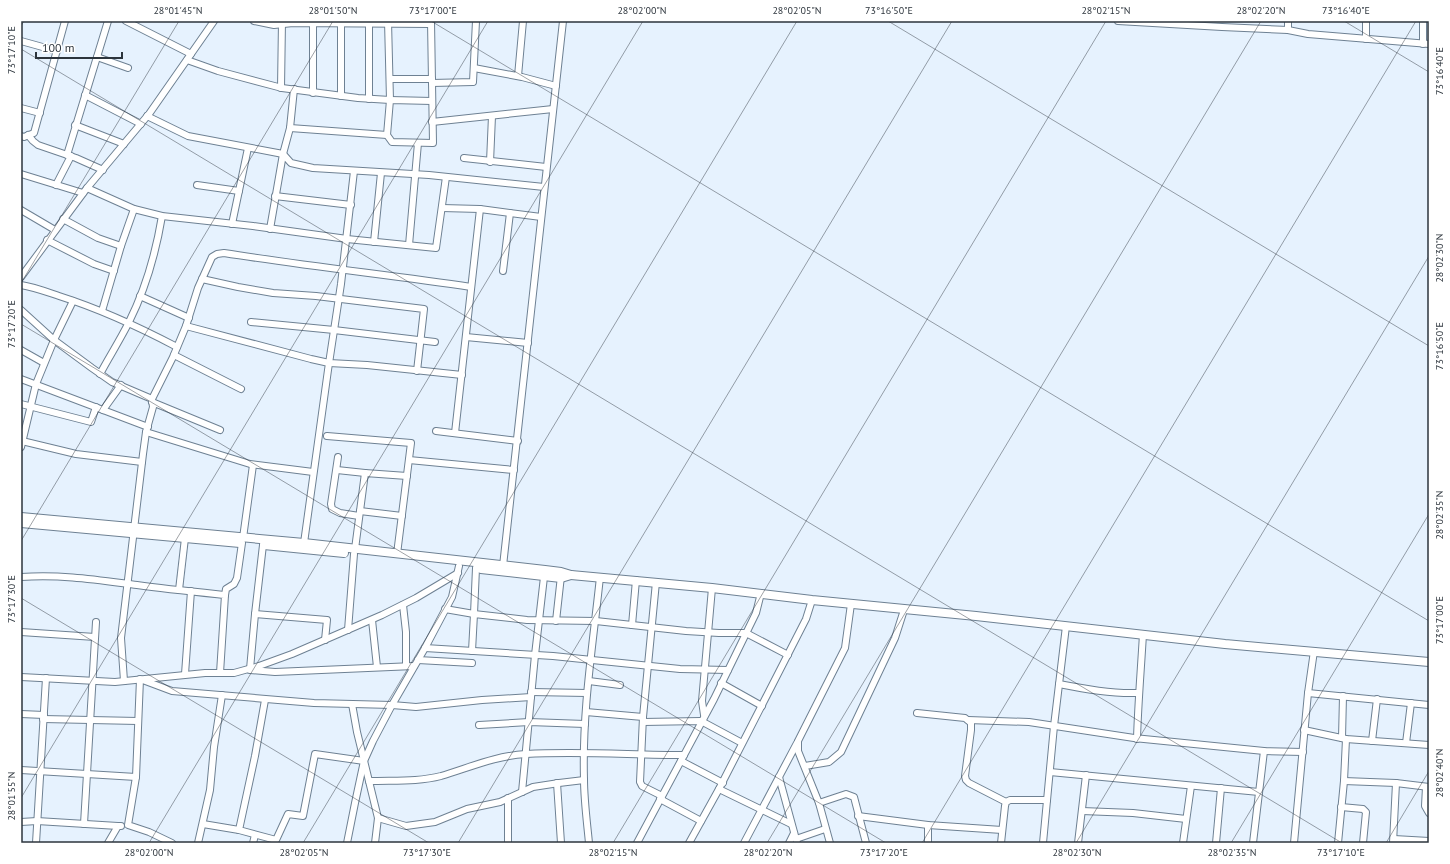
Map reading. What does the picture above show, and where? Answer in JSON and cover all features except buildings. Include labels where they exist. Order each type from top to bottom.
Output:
[{"type":"main road","points":[[21,517],[133,530],[243,540],[263,545],[397,554],[503,566],[561,575]]},
{"type":"main road","points":[[21,523],[133,530],[185,538],[304,543],[459,569],[476,568],[544,577],[571,575],[636,580],[1225,644],[1429,662]]},
{"type":"street","points":[[21,136],[24,137],[34,133],[65,21]]},
{"type":"street","points":[[56,185],[69,156],[75,124],[108,21]]},
{"type":"street","points":[[126,21],[191,54]]},
{"type":"street","points":[[21,277],[47,240],[85,191],[148,116],[214,21]]},
{"type":"street","points":[[254,21],[274,25],[303,22],[431,22],[433,143],[392,142],[387,135],[390,100],[388,23]]},
{"type":"street","points":[[390,79],[473,82],[476,21]]},
{"type":"street","points":[[518,76],[523,21]]},
{"type":"street","points":[[503,566],[518,441],[546,167],[563,21]]},
{"type":"street","points":[[1118,21],[1222,24],[1288,30],[1308,34],[1426,44],[1424,21]]},
{"type":"street","points":[[1288,21],[1288,30]]},
{"type":"street","points":[[1366,21],[1366,38]]},
{"type":"street","points":[[369,22],[369,98]]},
{"type":"street","points":[[281,88],[282,23]]},
{"type":"street","points":[[312,23],[313,93]]},
{"type":"street","points":[[341,96],[345,23]]},
{"type":"street","points":[[21,41],[57,51]]},
{"type":"street","points":[[97,57],[128,68]]},
{"type":"street","points":[[187,60],[218,71],[281,88],[341,96],[390,100],[432,101]]},
{"type":"street","points":[[474,68],[518,76],[556,86]]},
{"type":"street","points":[[270,229],[283,154],[290,128],[294,89]]},
{"type":"street","points":[[85,95],[141,124]]},
{"type":"street","points":[[21,108],[40,113]]},
{"type":"street","points":[[432,122],[553,109]]},
{"type":"street","points":[[148,116],[188,136],[283,154],[288,160],[299,166],[381,173],[446,176],[544,188]]},
{"type":"street","points":[[490,162],[492,116]]},
{"type":"street","points":[[75,124],[124,144]]},
{"type":"street","points":[[290,128],[387,135]]},
{"type":"street","points":[[28,135],[38,145],[102,170]]},
{"type":"street","points":[[409,245],[418,143]]},
{"type":"street","points":[[232,224],[248,148]]},
{"type":"street","points":[[464,158],[546,167]]},
{"type":"street","points":[[304,543],[343,270],[354,171]]},
{"type":"street","points":[[374,242],[381,173]]},
{"type":"street","points":[[21,174],[56,185],[85,191],[134,209],[162,216],[347,239],[436,248],[446,176]]},
{"type":"street","points":[[197,184],[239,191]]},
{"type":"street","points":[[275,196],[351,205]]},
{"type":"street","points":[[442,208],[480,209],[541,217]]},
{"type":"street","points":[[102,311],[121,246],[134,209]]},
{"type":"street","points":[[455,433],[480,209]]},
{"type":"street","points":[[21,210],[55,230]]},
{"type":"street","points":[[503,271],[510,213]]},
{"type":"street","points":[[100,374],[129,322],[140,296],[157,242],[162,216]]},
{"type":"street","points":[[63,219],[98,238],[121,246]]},
{"type":"street","points":[[47,240],[94,264],[114,271]]},
{"type":"street","points":[[124,681],[121,638],[126,584],[147,429],[153,407],[152,400],[174,356],[202,279],[212,257],[217,254],[224,253],[277,262],[377,273],[471,287]]},
{"type":"street","points":[[202,279],[273,293],[424,309],[417,371]]},
{"type":"street","points":[[21,285],[73,300],[102,311],[129,322],[177,347]]},
{"type":"street","points":[[140,296],[189,318]]},
{"type":"street","points":[[73,300],[54,340],[36,384],[21,444],[76,454],[142,462]]},
{"type":"street","points":[[21,310],[54,340],[112,382],[220,430]]},
{"type":"street","points":[[251,322],[435,342]]},
{"type":"street","points":[[186,326],[329,363],[462,376]]},
{"type":"street","points":[[466,337],[528,343]]},
{"type":"street","points":[[21,350],[44,363]]},
{"type":"street","points":[[174,356],[241,389]]},
{"type":"street","points":[[21,379],[96,407],[147,429],[253,465],[313,472]]},
{"type":"street","points":[[103,410],[121,385]]},
{"type":"street","points":[[21,404],[91,422],[96,407]]},
{"type":"street","points":[[436,431],[518,441]]},
{"type":"street","points":[[327,436],[411,443],[397,554]]},
{"type":"street","points":[[338,457],[331,504],[332,509],[340,513],[402,516]]},
{"type":"street","points":[[409,460],[514,470]]},
{"type":"street","points":[[220,673],[225,591],[234,584],[237,578],[253,465]]},
{"type":"street","points":[[337,470],[407,476]]},
{"type":"street","points":[[348,630],[355,551],[365,473]]},
{"type":"street","points":[[179,590],[185,538]]},
{"type":"street","points":[[248,669],[263,545]]},
{"type":"street","points":[[472,651],[476,568]]},
{"type":"street","points":[[21,677],[92,681],[124,681],[185,674],[234,673],[292,654],[372,620],[403,605],[459,569]]},
{"type":"street","points":[[347,843],[364,761],[392,705],[425,648],[452,596],[459,569]]},
{"type":"street","points":[[556,621],[561,575]]},
{"type":"street","points":[[21,578],[38,576],[84,577],[126,584],[225,595]]},
{"type":"street","points":[[522,792],[544,577]]},
{"type":"street","points":[[589,843],[584,780],[585,724],[600,578]]},
{"type":"street","points":[[632,624],[636,580]]},
{"type":"street","points":[[656,582],[643,719],[640,784],[701,821]]},
{"type":"street","points":[[703,718],[702,701],[704,670],[712,588]]},
{"type":"street","points":[[185,674],[191,591]]},
{"type":"street","points":[[637,843],[728,670],[756,613],[761,594]]},
{"type":"street","points":[[689,843],[719,790],[788,655],[806,619],[812,600]]},
{"type":"street","points":[[744,843],[845,648],[851,604]]},
{"type":"street","points":[[403,605],[406,632],[406,666]]},
{"type":"street","points":[[445,609],[474,614],[539,620],[596,621],[708,633],[746,633],[788,655]]},
{"type":"street","points":[[805,766],[829,762],[841,752],[894,638],[904,610]]},
{"type":"street","points":[[255,614],[327,620],[325,640]]},
{"type":"street","points":[[372,620],[377,667]]},
{"type":"street","points":[[84,824],[96,622]]},
{"type":"street","points":[[1043,843],[1054,726],[1066,626]]},
{"type":"street","points":[[21,632],[95,636]]},
{"type":"street","points":[[1137,739],[1138,693],[1143,634]]},
{"type":"street","points":[[425,648],[535,655],[680,670],[728,670]]},
{"type":"street","points":[[1294,843],[1304,730],[1314,651]]},
{"type":"street","points":[[248,669],[275,672],[406,666],[416,663],[472,663]]},
{"type":"street","points":[[36,843],[46,678]]},
{"type":"street","points":[[140,679],[172,691],[265,700],[416,707],[531,695],[587,693]]},
{"type":"street","points":[[128,825],[136,777],[140,679]]},
{"type":"street","points":[[589,681],[620,685]]},
{"type":"street","points":[[721,683],[762,706]]},
{"type":"street","points":[[1059,684],[1105,691],[1138,693]]},
{"type":"street","points":[[1308,693],[1429,705]]},
{"type":"street","points":[[198,843],[210,790],[214,747],[222,695]]},
{"type":"street","points":[[1338,843],[1344,781],[1343,696]]},
{"type":"street","points":[[1372,741],[1377,699]]},
{"type":"street","points":[[239,830],[265,700]]},
{"type":"street","points":[[1406,743],[1411,703]]},
{"type":"street","points":[[352,704],[378,818],[375,843]]},
{"type":"street","points":[[586,712],[643,719],[703,718],[742,743]]},
{"type":"street","points":[[917,713],[965,718],[968,720],[1017,721],[1137,739],[1264,751],[1303,752]]},
{"type":"street","points":[[21,714],[90,720],[138,721]]},
{"type":"street","points":[[968,720],[971,723],[971,730],[965,776],[966,780],[1006,802],[1010,800],[1047,800]]},
{"type":"street","points":[[479,725],[529,722],[585,724]]},
{"type":"street","points":[[1304,730],[1344,738],[1429,745]]},
{"type":"street","points":[[798,741],[798,750],[819,803],[830,843]]},
{"type":"street","points":[[1253,843],[1264,751]]},
{"type":"street","points":[[203,824],[239,830],[276,840],[288,814],[303,816],[315,754],[364,761]]},
{"type":"street","points":[[369,781],[412,780],[440,776],[487,760],[526,754],[684,754]]},
{"type":"street","points":[[681,761],[722,782]]},
{"type":"street","points":[[21,770],[136,777]]},
{"type":"street","points":[[1050,772],[1259,792]]},
{"type":"street","points":[[1078,843],[1086,775]]},
{"type":"street","points":[[779,777],[796,841],[825,829]]},
{"type":"street","points":[[378,818],[406,826],[418,826],[435,822],[467,809],[500,802],[533,787],[584,780]]},
{"type":"street","points":[[1344,781],[1396,783],[1428,787],[1425,806],[1429,813]]},
{"type":"street","points":[[557,783],[561,843]]},
{"type":"street","points":[[1396,783],[1393,841],[1429,841]]},
{"type":"street","points":[[1183,843],[1191,786]]},
{"type":"street","points":[[1216,843],[1221,788]]},
{"type":"street","points":[[719,790],[791,824]]},
{"type":"street","points":[[819,803],[846,794],[854,797],[866,843]]},
{"type":"street","points":[[508,798],[508,843]]},
{"type":"street","points":[[1001,843],[1006,802]]},
{"type":"street","points":[[1341,807],[1363,809],[1366,812],[1363,843]]},
{"type":"street","points":[[1082,811],[1133,813],[1186,819]]},
{"type":"street","points":[[858,816],[928,825],[1002,830]]},
{"type":"street","points":[[21,822],[118,826],[128,825],[150,832],[172,843]]},
{"type":"street","points":[[928,825],[928,843]]},
{"type":"street","points":[[108,843],[118,826]]},
{"type":"street","points":[[789,843],[794,833]]},
{"type":"street","points":[[253,843],[255,835]]}]
